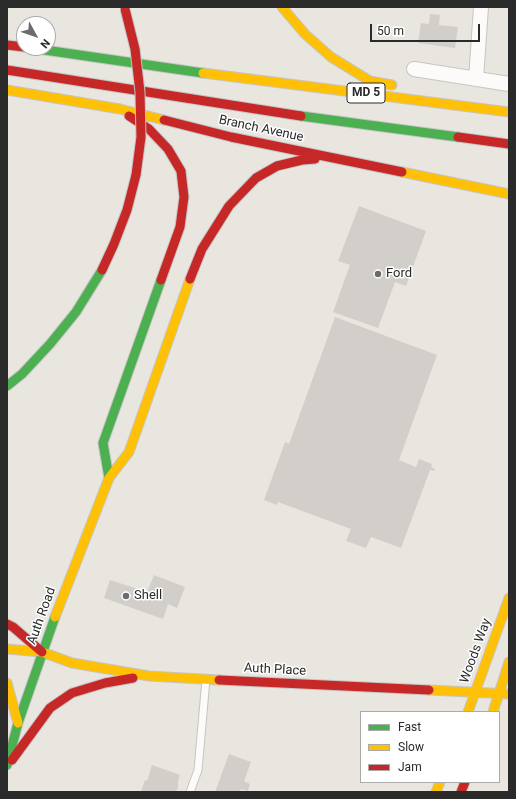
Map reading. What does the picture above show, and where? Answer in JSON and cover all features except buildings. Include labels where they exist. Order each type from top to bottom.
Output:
[{"type":"main road","points":[[282,7],[305,34],[331,57],[348,69],[370,81],[400,87]]},
{"type":"main road","points":[[7,386],[22,374],[50,344],[76,312],[98,278],[114,244],[127,210],[136,174],[141,137],[140,92],[135,49],[125,8]]},
{"type":"main road","name":"MD 5","points":[[56,52],[240,78],[509,112]]},
{"type":"main road","points":[[7,70],[300,116],[509,144]]},
{"type":"main road","name":"Branch Avenue","points":[[7,90],[120,110],[230,137],[509,194]]},
{"type":"main road","points":[[421,92],[486,109]]},
{"type":"main road","points":[[109,478],[103,443],[180,227],[184,197],[181,171],[168,149],[149,129],[120,110]]},
{"type":"main road","name":"Auth Road","points":[[7,766],[18,723],[42,652],[109,478],[129,452],[202,249],[229,206],[256,178],[277,166],[302,160],[332,158]]},
{"type":"main road","name":"Woods Way","points":[[468,711],[509,598]]},
{"type":"main road","points":[[7,624],[13,627],[42,652]]},
{"type":"main road","points":[[7,649],[42,652]]},
{"type":"main road","name":"Auth Place","points":[[42,652],[72,663],[149,676],[498,695],[509,694]]},
{"type":"main road","points":[[493,711],[509,662]]},
{"type":"main road","points":[[7,766],[50,708],[72,693],[105,683],[149,676]]},
{"type":"main road","points":[[7,683],[18,723]]},
{"type":"street","points":[[476,79],[481,7]]},
{"type":"street","points":[[414,69],[509,84]]},
{"type":"lane","points":[[190,792],[198,770],[206,679]]},
{"type":"traffic: fast","points":[[56,52],[203,73]]},
{"type":"traffic: fast","points":[[301,116],[458,137]]},
{"type":"traffic: fast","points":[[7,386],[22,374],[50,344],[76,312],[102,270]]},
{"type":"traffic: fast","points":[[109,478],[103,443],[161,280]]},
{"type":"traffic: fast","points":[[7,765],[18,723],[55,617]]},
{"type":"traffic: slow","points":[[282,7],[305,34],[331,57],[370,81],[392,85]]},
{"type":"traffic: slow","points":[[203,73],[509,112]]},
{"type":"traffic: slow","points":[[7,90],[120,109],[164,120]]},
{"type":"traffic: slow","points":[[402,172],[509,194]]},
{"type":"traffic: slow","points":[[55,617],[109,478],[129,452],[190,279]]},
{"type":"traffic: slow","points":[[468,711],[509,598]]},
{"type":"traffic: slow","points":[[7,649],[42,652]]},
{"type":"traffic: slow","points":[[42,652],[72,663],[149,676],[219,680]]},
{"type":"traffic: slow","points":[[493,711],[509,662]]},
{"type":"traffic: slow","points":[[7,683],[18,723]]},
{"type":"traffic: slow","points":[[429,690],[509,694]]},
{"type":"traffic: slow","points":[[436,792],[440,783]]},
{"type":"traffic: jam","points":[[125,9],[135,49],[140,92],[141,137],[136,175]]},
{"type":"traffic: jam","points":[[7,45],[16,46]]},
{"type":"traffic: jam","points":[[7,70],[301,116]]},
{"type":"traffic: jam","points":[[129,116],[149,129],[168,149],[181,171],[184,197],[180,227],[161,280]]},
{"type":"traffic: jam","points":[[164,120],[231,137],[402,172]]},
{"type":"traffic: jam","points":[[458,137],[509,144]]},
{"type":"traffic: jam","points":[[190,279],[202,249],[229,206],[256,178],[277,166],[302,160],[315,159]]},
{"type":"traffic: jam","points":[[102,270],[127,210],[136,175]]},
{"type":"traffic: jam","points":[[7,624],[13,627],[42,652]]},
{"type":"traffic: jam","points":[[12,760],[50,708],[72,693],[105,683],[133,678]]},
{"type":"traffic: jam","points":[[219,680],[429,690]]},
{"type":"traffic: jam","points":[[461,792],[465,783]]},
{"type":"place","name":"Ford","points":[[378,274]]},
{"type":"place","name":"Shell","points":[[126,596]]}]
